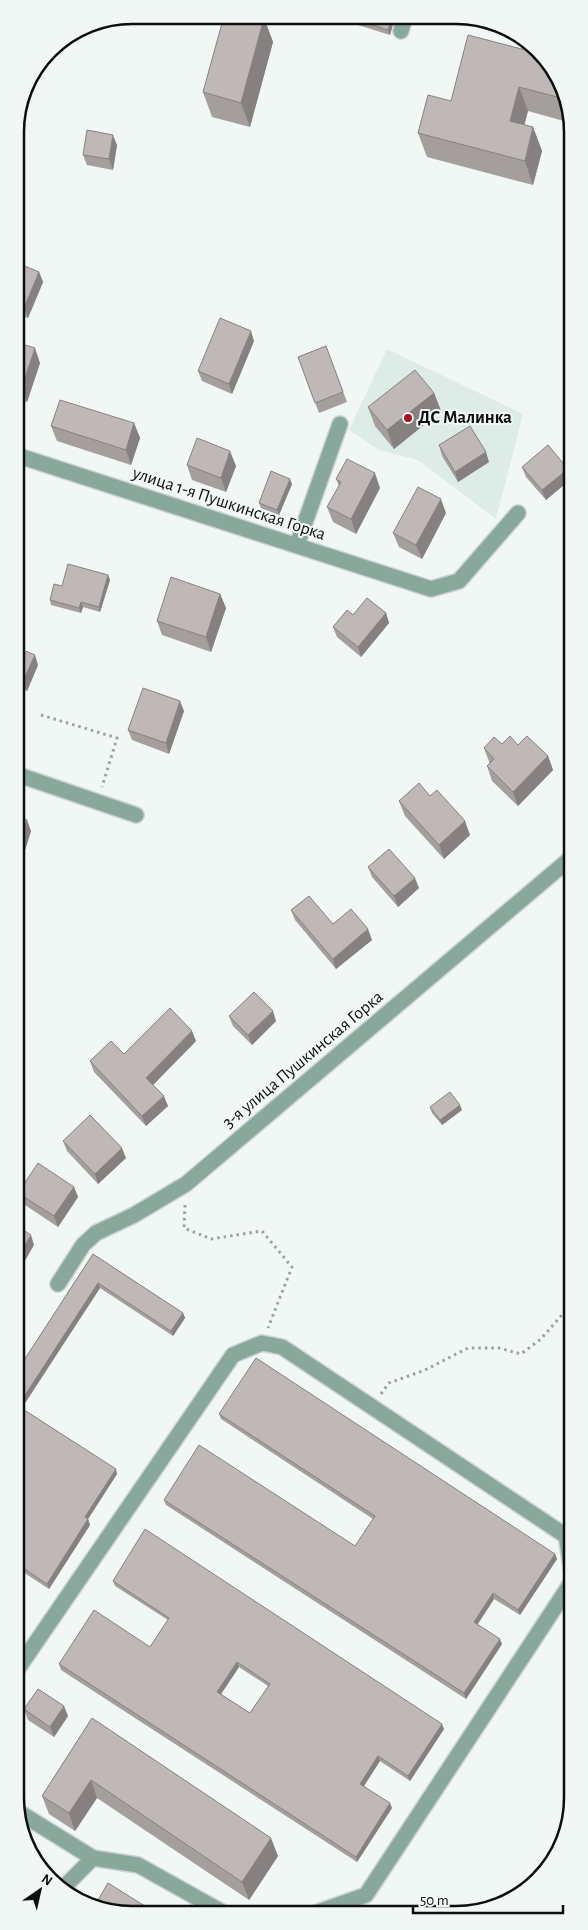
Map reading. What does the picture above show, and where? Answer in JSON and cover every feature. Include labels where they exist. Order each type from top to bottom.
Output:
[{"type":"street","points":[[297,545],[340,424]]},
{"type":"street","name":"улица 1-я Пушкинская Горка","points":[[24,458],[431,588],[459,581],[518,513]]},
{"type":"street","points":[[24,777],[136,815]]},
{"type":"street","name":"3-я улица Пушкинская Горка","points":[[58,1284],[83,1245],[96,1233],[186,1184],[564,864]]},
{"type":"street","points":[[24,1656],[233,1355],[262,1343],[282,1347],[564,1535]]},
{"type":"street","points":[[335,1906],[366,1895],[564,1592]]},
{"type":"street","points":[[26,1816],[94,1858],[138,1865],[211,1906]]},
{"type":"street","points":[[67,1884],[94,1858]]},
{"type":"path","points":[[41,715],[117,738],[98,802]]},
{"type":"path","points":[[186,1184],[184,1228],[211,1239],[262,1231],[292,1267],[262,1343]]},
{"type":"path","points":[[372,1407],[389,1383],[425,1370],[468,1348],[499,1348],[521,1354],[541,1340],[564,1312]]},
{"type":"shaded area","points":[[387,349],[523,414],[496,519],[418,460],[379,450],[349,430]]},
{"type":"building","points":[[222,24],[262,24],[241,103],[203,92]]},
{"type":"building","points":[[369,24],[390,24],[388,30]]},
{"type":"building","points":[[468,35],[527,50],[542,66],[559,97],[519,87],[510,121],[533,127],[525,161],[418,133],[428,95],[451,101]]},
{"type":"building","points":[[87,130],[113,135],[109,159],[83,155]]},
{"type":"building","points":[[24,266],[39,272],[24,308]]},
{"type":"building","points":[[220,318],[251,331],[229,384],[198,371]]},
{"type":"building","points":[[24,345],[35,348],[24,381]]},
{"type":"building","points":[[326,346],[343,392],[315,403],[298,357]]},
{"type":"building","points":[[415,370],[434,393],[387,430],[368,407]]},
{"type":"building","points":[[60,400],[134,423],[126,450],[51,426]]},
{"type":"building","points":[[470,426],[486,452],[455,472],[439,445]]},
{"type":"building","points":[[197,438],[230,451],[221,478],[187,465]]},
{"type":"building","points":[[548,445],[564,464],[564,472],[542,490],[522,467]]},
{"type":"building","points":[[347,459],[375,473],[351,519],[327,507],[341,482],[336,479]]},
{"type":"building","points":[[271,471],[290,479],[277,510],[259,503]]},
{"type":"building","points":[[418,487],[441,499],[416,545],[393,533]]},
{"type":"building","points":[[68,564],[108,575],[99,607],[81,602],[79,608],[50,600],[54,584],[62,586]]},
{"type":"building","points":[[171,577],[220,594],[206,637],[157,621]]},
{"type":"building","points":[[367,598],[386,613],[358,647],[333,627],[347,610],[353,615]]},
{"type":"building","points":[[24,650],[35,655],[24,679]]},
{"type":"building","points":[[143,688],[180,701],[166,743],[128,730]]},
{"type":"building","points":[[510,736],[518,745],[527,736],[548,756],[513,792],[487,766],[494,759],[484,748],[494,737],[502,744]]},
{"type":"building","points":[[419,783],[430,796],[437,790],[465,821],[439,845],[399,801]]},
{"type":"building","points":[[24,819],[27,820],[24,830]]},
{"type":"building","points":[[389,849],[415,878],[394,896],[368,867]]},
{"type":"building","points":[[309,896],[333,924],[351,909],[368,929],[333,959],[291,910]]},
{"type":"building","points":[[254,992],[273,1011],[248,1035],[229,1016]]},
{"type":"building","points":[[170,1008],[192,1031],[146,1078],[164,1096],[142,1116],[90,1061],[111,1041],[124,1054]]},
{"type":"building","points":[[450,1092],[460,1105],[440,1120],[430,1107]]},
{"type":"building","points":[[90,1115],[122,1148],[95,1174],[63,1141]]},
{"type":"building","points":[[38,1163],[74,1187],[54,1216],[24,1197],[24,1184]]},
{"type":"building","points":[[24,1230],[31,1235],[24,1246]]},
{"type":"building","points":[[93,1254],[183,1313],[171,1331],[98,1283],[24,1397],[24,1360]]},
{"type":"building","points":[[256,1358],[555,1554],[518,1610],[493,1593],[474,1622],[500,1639],[464,1693],[164,1500],[199,1445],[355,1546],[375,1516],[219,1414]]},
{"type":"building","points":[[24,1410],[116,1469],[85,1517],[88,1519],[47,1584],[24,1569]]},
{"type":"building","points":[[145,1529],[442,1724],[408,1776],[378,1756],[360,1784],[390,1803],[356,1857],[59,1664],[94,1610],[150,1647],[169,1618],[113,1581]],"holes":[[[237,1662],[270,1684],[250,1713],[217,1692]]]},
{"type":"building","points":[[38,1689],[64,1706],[50,1727],[24,1709]]},
{"type":"building","points":[[92,1718],[271,1838],[242,1882],[91,1780],[69,1813],[42,1796]]},
{"type":"building","points":[[108,1883],[145,1906],[118,1905],[97,1901]]},
{"type":"place","name":"ДС Малинка","points":[[408,418]]}]
